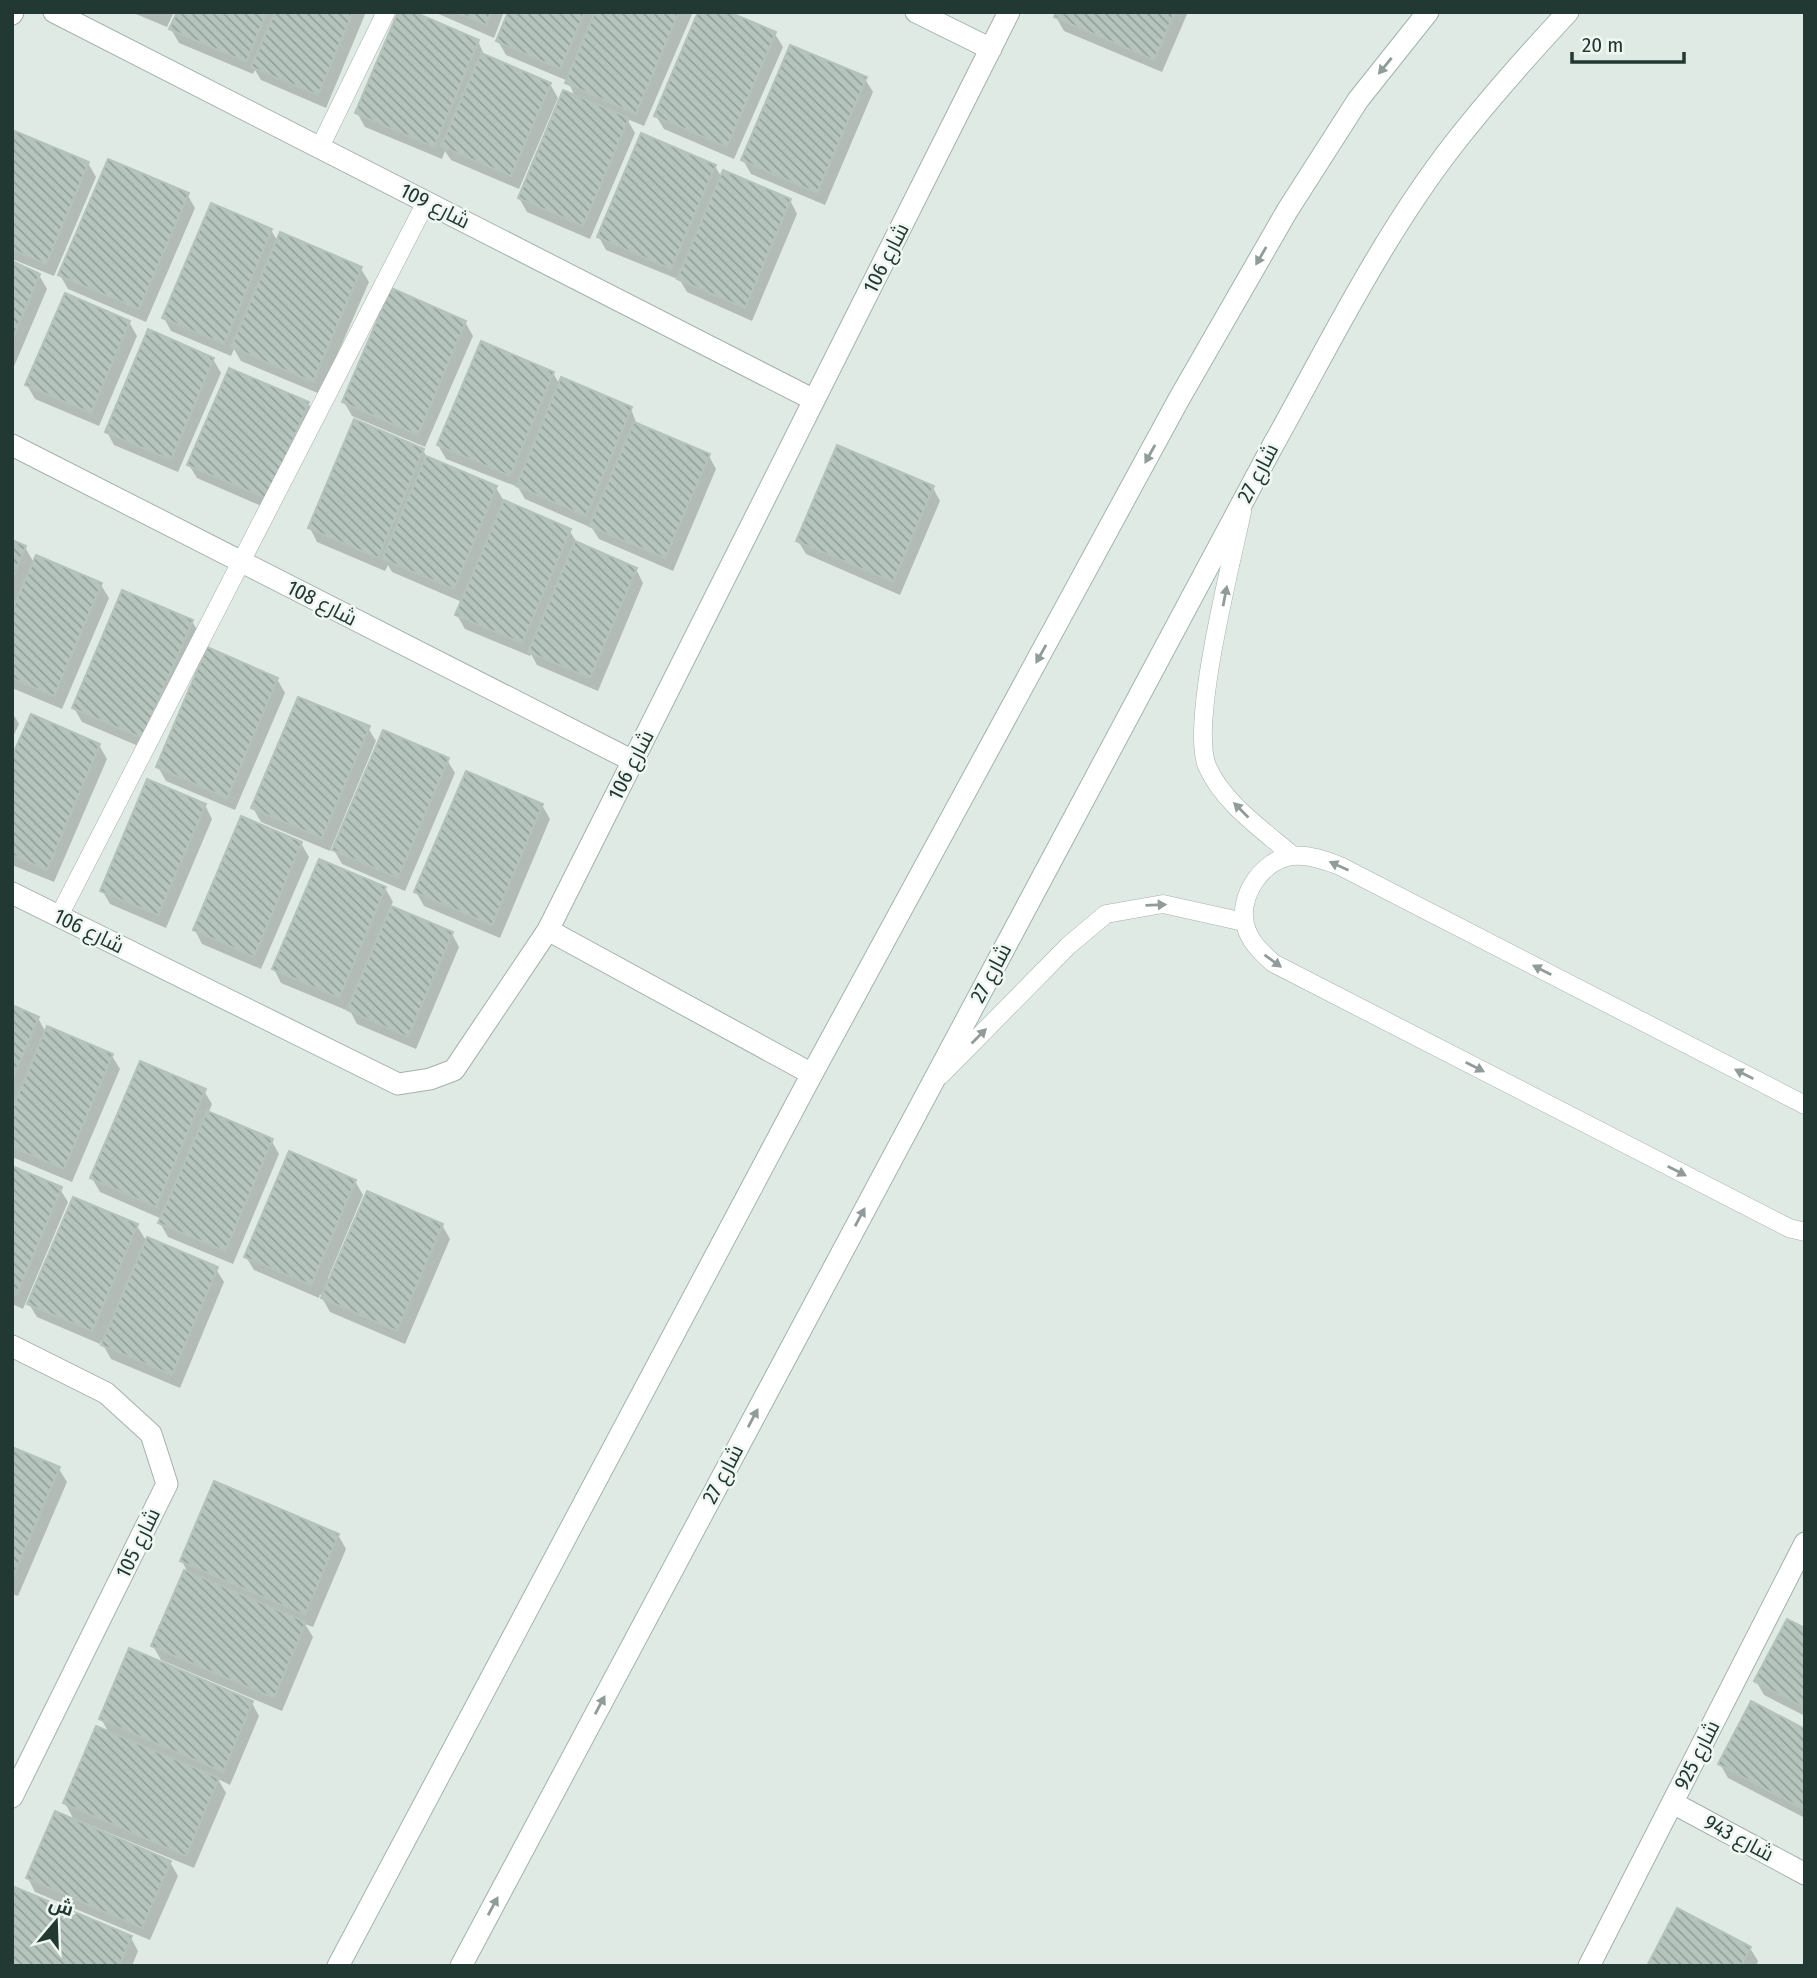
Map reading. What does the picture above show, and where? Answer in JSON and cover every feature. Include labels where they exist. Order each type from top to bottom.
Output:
[{"type":"street","name":"شارع 109","points":[[54,12],[814,400]]},
{"type":"street","points":[[916,12],[991,49]]},
{"type":"street","name":"شارع 106","points":[[12,893],[398,1084],[430,1079],[454,1070],[548,930],[1009,12]]},
{"type":"street","points":[[338,1966],[812,1074],[1179,399],[1287,211],[1358,100],[1428,12]]},
{"type":"street","name":"شارع 27","points":[[461,1966],[1244,498],[1377,258],[1451,147],[1517,67],[1568,12]]},
{"type":"street","name":"شارع 108","points":[[12,445],[633,761]]},
{"type":"street","points":[[548,930],[812,1074]]},
{"type":"street","name":"شارع 105","points":[[12,1346],[106,1392],[151,1434],[167,1484],[12,1797]]},
{"type":"street","name":"شارع 925","points":[[1589,1966],[1805,1543]]},
{"type":"street","name":"شارع 943","points":[[1673,1803],[1805,1874]]},
{"type":"lane","points":[[320,147],[386,12]]},
{"type":"lane","points":[[59,916],[426,202]]},
{"type":"lane","points":[[1244,498],[1208,684],[1204,740],[1207,765],[1218,784],[1239,809],[1292,855]]},
{"type":"lane","points":[[1805,1105],[1340,866],[1308,856],[1292,855],[1265,866],[1247,902],[1244,922],[1253,944],[1273,963],[1789,1228],[1805,1232]]},
{"type":"lane","points":[[931,1085],[1068,946],[1106,914],[1163,904],[1244,922]]},
{"type":"building","points":[[177,12],[267,12],[246,62],[169,29]]},
{"type":"building","points":[[275,12],[353,12],[318,95],[251,67]]},
{"type":"building","points":[[398,12],[414,12],[479,40],[434,147],[355,113]]},
{"type":"building","points":[[456,12],[491,12],[486,25]]},
{"type":"building","points":[[508,12],[585,12],[560,69],[496,41]]},
{"type":"building","points":[[595,12],[679,12],[636,114],[565,83]]},
{"type":"building","points":[[698,12],[729,12],[776,32],[727,147],[654,116]]},
{"type":"building","points":[[1056,12],[1175,12],[1154,60],[1054,17]]},
{"type":"building","points":[[790,45],[867,77],[817,193],[741,160]]},
{"type":"building","points":[[481,53],[551,83],[511,176],[441,146]]},
{"type":"building","points":[[563,90],[629,118],[583,226],[518,198]]},
{"type":"building","points":[[12,130],[89,162],[46,264],[12,249]]},
{"type":"building","points":[[641,133],[716,165],[671,269],[597,237]]},
{"type":"building","points":[[108,159],[189,193],[139,309],[58,275]]},
{"type":"building","points":[[723,170],[791,199],[745,308],[677,279]]},
{"type":"building","points":[[211,203],[272,229],[224,344],[162,318]]},
{"type":"building","points":[[280,232],[362,267],[313,382],[231,347]]},
{"type":"building","points":[[12,261],[40,274],[12,340]]},
{"type":"building","points":[[391,288],[466,321],[418,435],[342,402]]},
{"type":"building","points":[[65,293],[130,321],[91,413],[25,385]]},
{"type":"building","points":[[148,329],[214,358],[171,460],[105,432]]},
{"type":"building","points":[[481,341],[554,372],[510,476],[437,445]]},
{"type":"building","points":[[229,368],[309,402],[268,499],[187,465]]},
{"type":"building","points":[[561,377],[632,407],[586,516],[516,486]]},
{"type":"building","points":[[354,419],[424,449],[378,558],[308,528]]},
{"type":"building","points":[[634,422],[710,454],[665,558],[589,526]]},
{"type":"building","points":[[837,445],[934,486],[893,582],[796,541]]},
{"type":"building","points":[[426,456],[497,486],[454,589],[382,559]]},
{"type":"building","points":[[504,500],[571,529],[522,643],[455,615]]},
{"type":"building","points":[[12,540],[26,546],[12,579]]},
{"type":"building","points":[[575,541],[637,568],[590,678],[528,652]]},
{"type":"building","points":[[36,555],[102,583],[54,696],[12,678],[12,610]]},
{"type":"building","points":[[122,590],[193,620],[142,738],[72,708]]},
{"type":"building","points":[[207,647],[278,678],[227,798],[156,767]]},
{"type":"building","points":[[298,697],[370,726],[322,838],[251,808]]},
{"type":"building","points":[[31,714],[100,744],[47,870],[12,855],[12,756]]},
{"type":"building","points":[[383,730],[449,758],[398,878],[332,850]]},
{"type":"building","points":[[466,771],[543,804],[492,925],[414,892]]},
{"type":"building","points":[[147,779],[206,804],[158,915],[100,891]]},
{"type":"building","points":[[241,816],[302,842],[254,957],[193,930]]},
{"type":"building","points":[[319,859],[386,887],[339,998],[272,969]]},
{"type":"building","points":[[391,906],[453,932],[408,1037],[347,1010]]},
{"type":"building","points":[[12,1005],[39,1017],[12,1080]]},
{"type":"building","points":[[47,1026],[113,1054],[64,1169],[12,1147],[12,1109]]},
{"type":"building","points":[[140,1061],[206,1089],[156,1207],[90,1178]]},
{"type":"building","points":[[207,1111],[273,1139],[225,1251],[158,1223]]},
{"type":"building","points":[[289,1151],[356,1180],[311,1285],[244,1257]]},
{"type":"building","points":[[12,1166],[62,1187],[16,1296],[12,1294]]},
{"type":"building","points":[[367,1191],[443,1224],[397,1331],[321,1298]]},
{"type":"building","points":[[73,1197],[138,1224],[92,1331],[27,1304]]},
{"type":"building","points":[[147,1237],[218,1267],[172,1375],[101,1345]]},
{"type":"building","points":[[12,1447],[60,1467],[12,1579]]},
{"type":"building","points":[[214,1481],[339,1534],[305,1615],[180,1561]]},
{"type":"building","points":[[184,1570],[306,1622],[274,1698],[151,1646]]},
{"type":"building","points":[[1787,1619],[1805,1628],[1805,1708],[1754,1681]]},
{"type":"building","points":[[129,1648],[253,1701],[223,1772],[99,1719]]},
{"type":"building","points":[[1751,1701],[1805,1729],[1805,1810],[1718,1764]]},
{"type":"building","points":[[96,1726],[219,1778],[186,1856],[63,1803]]},
{"type":"building","points":[[55,1811],[171,1861],[142,1928],[26,1878]]},
{"type":"building","points":[[12,1886],[132,1936],[119,1966],[12,1966]]},
{"type":"building","points":[[1677,1908],[1751,1947],[1741,1966],[1647,1966]]}]
